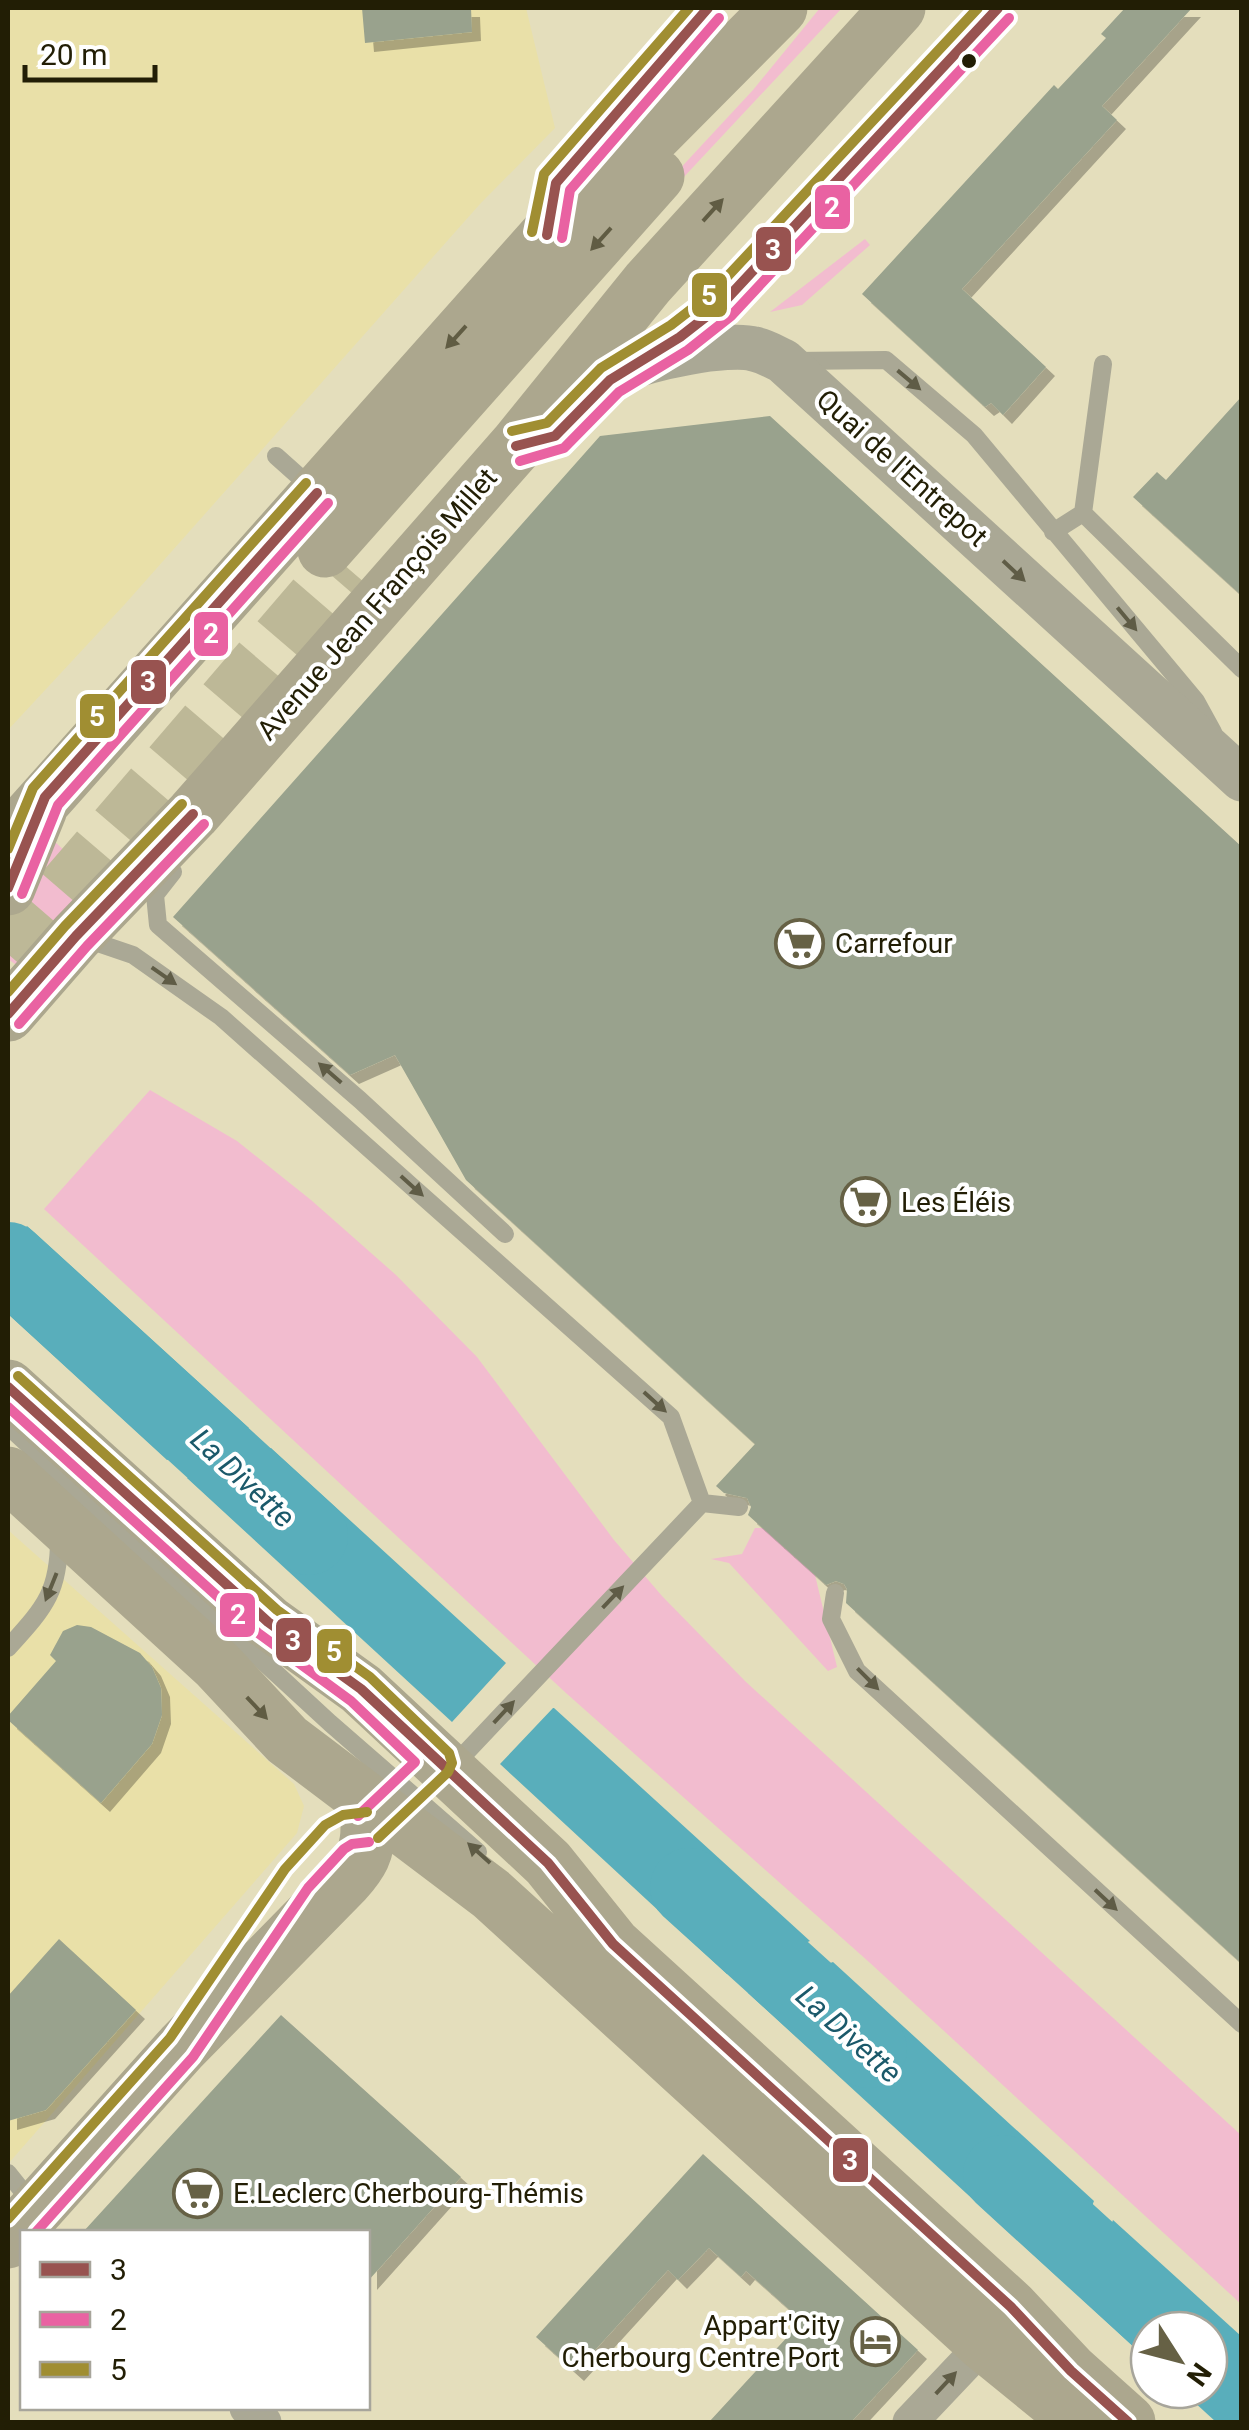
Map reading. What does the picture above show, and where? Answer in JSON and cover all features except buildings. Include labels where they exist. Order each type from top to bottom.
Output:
[{"type":"main road","points":[[8,841],[547,235],[630,159],[780,8]]},
{"type":"main road","points":[[648,282],[590,296],[334,557],[792,26],[802,8]]},
{"type":"main road","name":"Avenue Jean François Millet","points":[[8,1014],[76,936],[193,814],[516,446],[648,282],[898,8]]},
{"type":"main road","points":[[8,888],[45,797]]},
{"type":"main road","points":[[8,1387],[268,1622],[361,1689],[491,1894],[979,2321],[1080,2422]]},
{"type":"main road","points":[[8,1474],[218,1665],[287,1740],[419,1785],[548,1863],[613,1944],[1010,2306],[1128,2422]]},
{"type":"main road","points":[[27,2214],[182,2047],[296,1880],[334,1837],[419,1785]]},
{"type":"street","name":"Quai de l'Entrepot","points":[[516,446],[555,436],[591,397],[626,369],[688,353],[732,347],[752,348],[784,361],[1240,778]]},
{"type":"street","points":[[910,2422],[979,2321]]},
{"type":"lane","points":[[547,235],[556,183],[708,8]]},
{"type":"lane","points":[[626,369],[680,337],[721,306],[998,8]]},
{"type":"lane","points":[[784,361],[886,360],[974,435],[1196,701],[1240,778]]},
{"type":"lane","points":[[1083,513],[1103,364]]},
{"type":"lane","points":[[276,456],[317,493]]},
{"type":"lane","points":[[1053,532],[1083,513]]},
{"type":"lane","points":[[1083,513],[1242,669]]},
{"type":"lane","points":[[193,814],[180,862],[154,895],[158,925],[360,1100],[504,1234]]},
{"type":"lane","points":[[76,936],[134,955],[222,1017],[671,1417],[702,1503]]},
{"type":"lane","points":[[8,1426],[330,1723],[419,1785]]},
{"type":"lane","points":[[702,1503],[739,1506]]},
{"type":"lane","points":[[419,1785],[546,1668],[702,1503]]},
{"type":"lane","points":[[10,1645],[51,1595],[58,1576],[58,1521]]},
{"type":"lane","points":[[835,1593],[831,1618],[857,1671],[1242,2024]]},
{"type":"lane","points":[[330,1723],[419,1785],[492,1865]]},
{"type":"lane","points":[[979,2321],[1054,2352]]},
{"type":"shaded area","points":[[8,8],[526,8],[555,128],[480,204],[8,730]]},
{"type":"shaded area","points":[[820,8],[842,8],[682,179],[675,174],[753,90]]},
{"type":"shaded area","points":[[865,239],[870,245],[802,305],[770,312]]},
{"type":"shaded area","points":[[55,842],[95,878],[19,967],[8,959],[8,919]]},
{"type":"shaded area","points":[[150,1090],[237,1141],[396,1275],[477,1357],[614,1540],[745,1681],[1241,2135],[1241,2304],[869,1962],[566,1693],[44,1209]]},
{"type":"shaded area","points":[[755,1528],[763,1528],[815,1575],[837,1667],[828,1671],[729,1563],[711,1559],[742,1554]]},
{"type":"shaded area","points":[[8,1530],[294,1784],[304,1806],[297,1833],[8,2164]]},
{"type":"water","points":[[27,1226],[249,1428],[167,1460],[8,1314],[8,1248]]},
{"type":"water","points":[[271,1448],[506,1663],[452,1722],[187,1478]]},
{"type":"water","points":[[553,1708],[810,1941],[727,1974],[500,1764]]},
{"type":"water","points":[[833,1962],[1094,2201],[1062,2281],[748,1993]]},
{"type":"water","points":[[1113,2220],[1212,2310],[1129,2310],[1129,2342],[1082,2299]]},
{"type":"water","points":[[1229,2325],[1241,2336],[1241,2422],[1216,2422],[1203,2410],[1229,2410]]},
{"type":"waterway","name":"La Divette","points":[[8,1261],[309,1536]]},
{"type":"waterway","name":"La Divette","points":[[689,1887],[868,2049]]},
{"type":"waterway","name":"La Divette","points":[[1002,2174],[1151,2310]]},
{"type":"tunnel","points":[[8,954],[343,564]]},
{"type":"transit line","name":"5","points":[[532,232],[544,174],[689,8]]},
{"type":"transit line","name":"3","points":[[547,235],[556,183],[708,8]]},
{"type":"transit line","name":"5","points":[[512,431],[547,423],[601,368],[671,325],[711,294],[978,8]]},
{"type":"transit line","name":"3","points":[[516,446],[555,436],[610,380],[680,337],[721,305],[998,8]]},
{"type":"transit line","name":"2","points":[[562,238],[570,190],[719,18]]},
{"type":"transit line","name":"2","points":[[520,461],[564,448],[619,392],[688,350],[731,316],[1009,18]]},
{"type":"transit line","name":"5","points":[[8,849],[33,788],[306,483]]},
{"type":"transit line","name":"3","points":[[8,888],[45,797],[317,493]]},
{"type":"transit line","name":"2","points":[[22,894],[58,805],[328,503]]},
{"type":"transit line","name":"5","points":[[8,992],[182,804]]},
{"type":"transit line","name":"3","points":[[8,1014],[76,936],[193,814]]},
{"type":"transit line","name":"2","points":[[19,1024],[87,946],[204,824]]},
{"type":"transit line","name":"5","points":[[18,1376],[277,1610],[370,1677],[449,1753],[452,1763],[448,1772],[378,1838]]},
{"type":"transit line","name":"3","points":[[8,1387],[268,1622],[361,1689],[548,1863],[613,1944],[1011,2307],[1071,2371],[1128,2422]]},
{"type":"transit line","name":"2","points":[[8,1407],[258,1633],[351,1701],[415,1762],[358,1816]]},
{"type":"transit line","name":"5","points":[[8,2219],[170,2038],[285,1869],[325,1825],[343,1815],[367,1812]]},
{"type":"transit line","name":"2","points":[[38,2230],[193,2057],[308,1888],[344,1849],[369,1842]]},
{"type":"place","name":"Carrefour","points":[[800,943]]},
{"type":"place","name":"Les Éléis","points":[[866,1202]]},
{"type":"place","name":"E.Leclerc Cherbourg-Thémis","points":[[198,2193]]},
{"type":"place","name":"Appart'City Cherbourg Centre Port","points":[[875,2341]]}]
